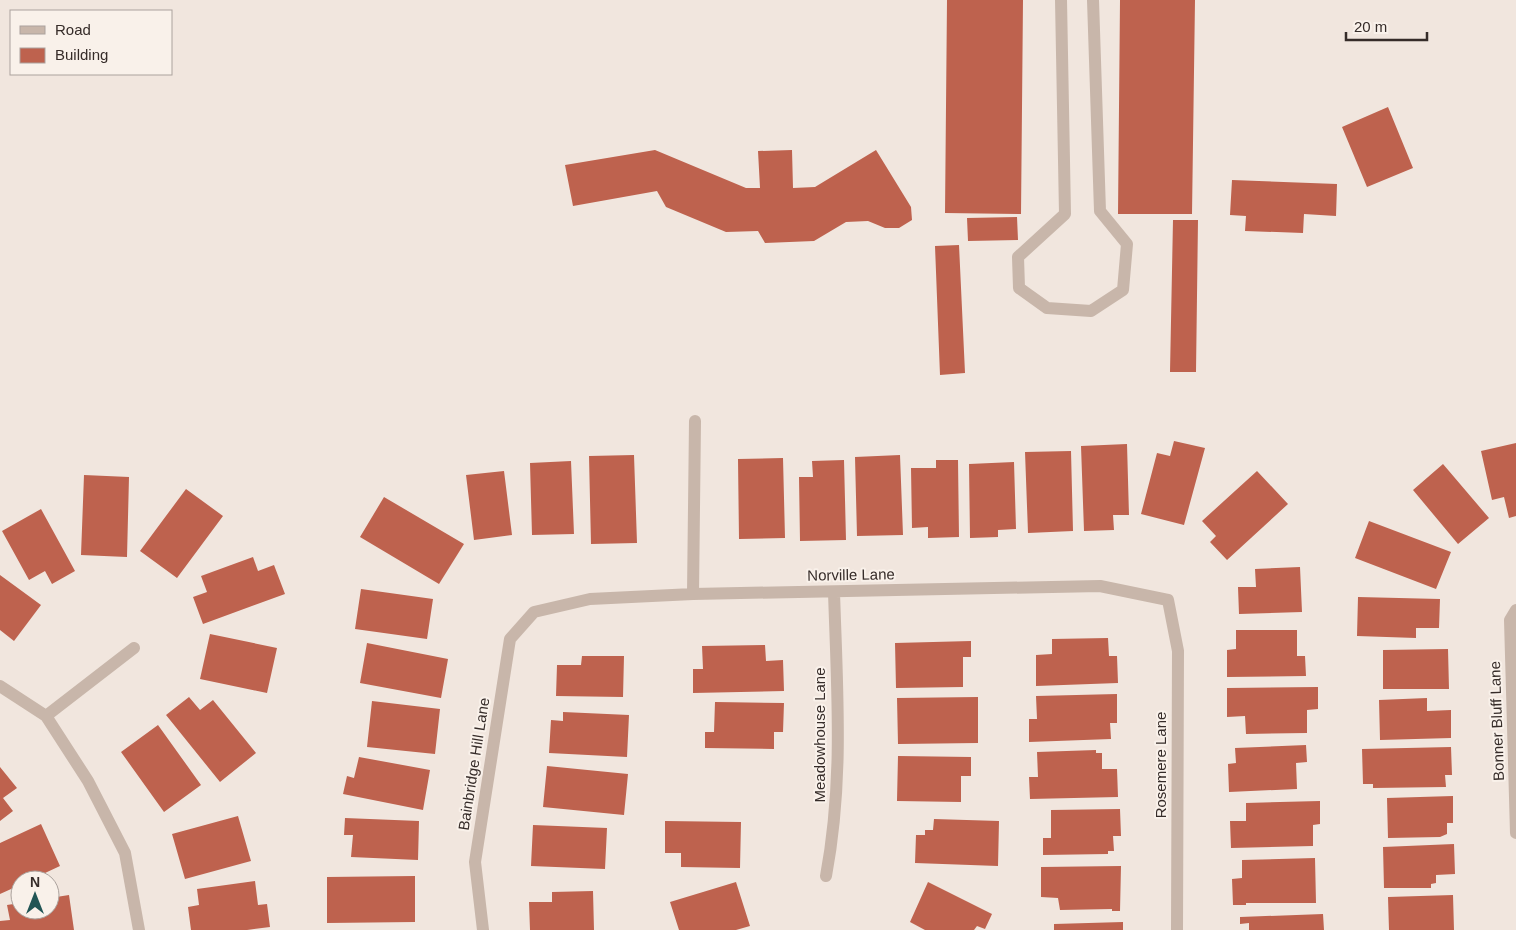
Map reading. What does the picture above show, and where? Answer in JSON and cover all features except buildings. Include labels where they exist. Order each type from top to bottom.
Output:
[{"type":"street","points":[[1061,0],[1065,214],[1018,257],[1019,288],[1047,308],[1091,311],[1123,290],[1127,244],[1100,211],[1093,0]]},
{"type":"street","points":[[693,594],[695,421]]},
{"type":"street","name":"Norville Lane","points":[[534,612],[590,599],[693,594],[1100,586],[1168,600]]},
{"type":"street","name":"Meadowhouse Lane","points":[[826,876],[834,831],[839,769],[834,592]]},
{"type":"street","name":"Rosemere Lane","points":[[1168,600],[1178,652],[1177,930]]},
{"type":"street","name":"Bonner Bluff Lane","points":[[1516,610],[1510,620],[1516,833]]},
{"type":"street","name":"Bainbridge Hill Lane","points":[[483,930],[476,862],[510,639],[534,612]]},
{"type":"street","points":[[46,716],[134,648]]},
{"type":"street","points":[[0,686],[46,716],[88,781],[125,853],[139,930]]}]
